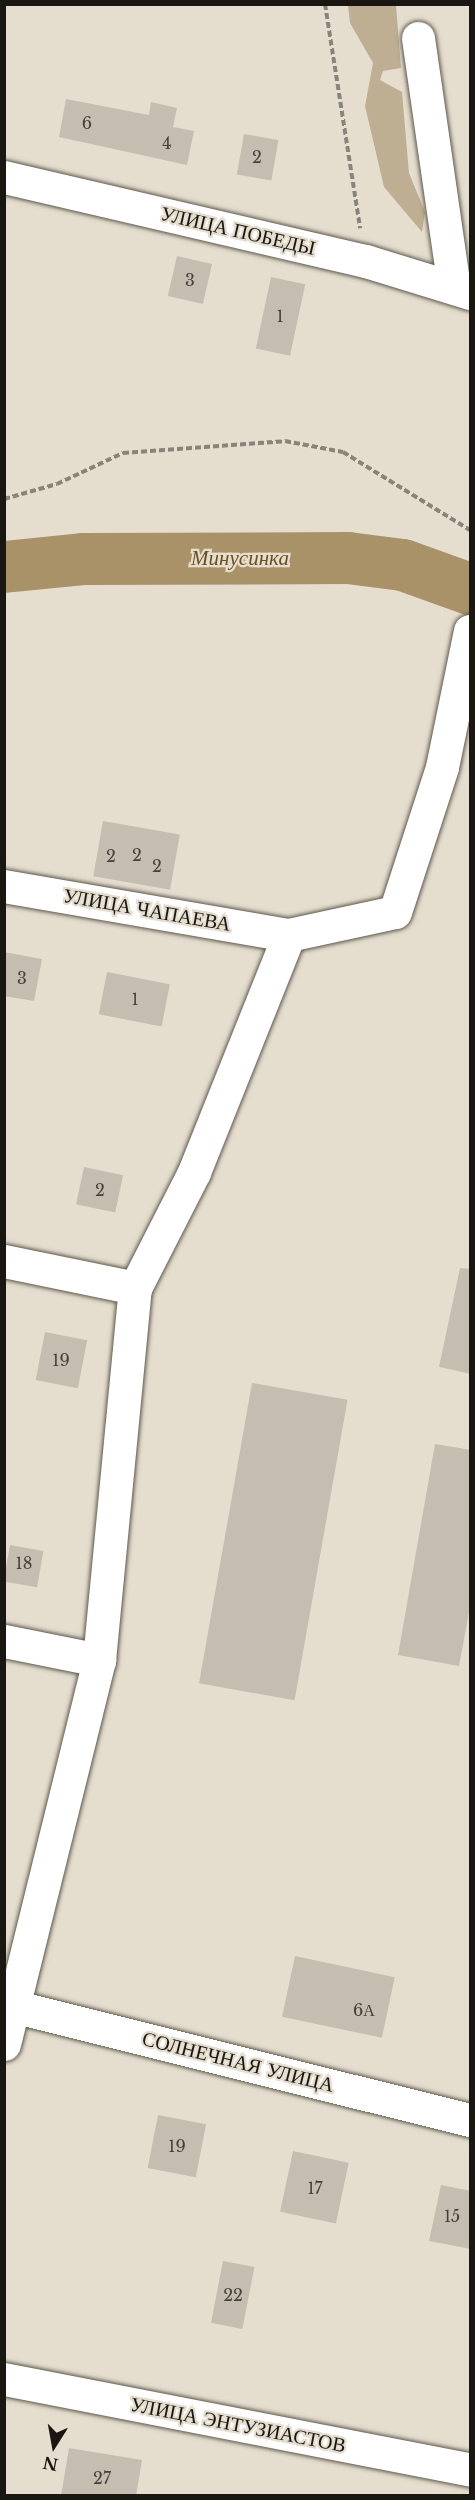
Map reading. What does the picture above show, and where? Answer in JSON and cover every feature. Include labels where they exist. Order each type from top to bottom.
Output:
[{"type":"street","points":[[418,38],[462,290]]},
{"type":"street","name":"УЛИЦА ПОБЕДЫ","points":[[4,177],[366,261],[462,290]]},
{"type":"street","points":[[4,2044],[9,2005],[99,1660],[135,1288],[194,1172],[289,935],[395,912],[442,767],[470,634]]},
{"type":"street","name":"УЛИЦА ЧАПАЕВА","points":[[4,886],[289,935]]},
{"type":"street","points":[[4,1262],[135,1288]]},
{"type":"street","points":[[4,1641],[99,1660]]},
{"type":"street","name":"СОЛНЕЧНАЯ УЛИЦА","points":[[9,2005],[471,2120]]},
{"type":"street","name":"УЛИЦА ЭНТУЗИАСТОВ","points":[[4,2379],[471,2470]]},
{"type":"path","points":[[325,4],[366,261]]},
{"type":"path","points":[[4,499],[57,484],[123,453],[285,441],[343,452],[471,530]]},
{"type":"shaded area","points":[[348,5],[396,5],[401,68],[383,71],[380,80],[402,92],[409,173],[425,212],[422,232],[384,187],[365,106],[373,63],[350,23]]},
{"type":"building","points":[[66,99],[149,115],[151,102],[177,108],[173,127],[194,131],[187,165],[59,137]]},
{"type":"building","points":[[244,134],[278,140],[271,180],[237,174]]},
{"type":"building","points":[[177,256],[212,264],[203,304],[168,296]]},
{"type":"building","points":[[271,277],[305,284],[290,356],[256,348]]},
{"type":"building","points":[[103,821],[180,835],[170,890],[93,876]]},
{"type":"building","points":[[4,952],[42,959],[34,1001],[4,996]]},
{"type":"building","points":[[107,972],[170,984],[162,1026],[99,1014]]},
{"type":"building","points":[[84,1167],[123,1175],[115,1212],[76,1204]]},
{"type":"building","points":[[460,1268],[471,1269],[471,1374],[439,1367]]},
{"type":"building","points":[[45,1332],[87,1340],[78,1388],[36,1380]]},
{"type":"building","points":[[252,1383],[348,1400],[295,1700],[199,1683]]},
{"type":"building","points":[[435,1444],[471,1450],[471,1602],[459,1666],[398,1655]]},
{"type":"building","points":[[10,1545],[43,1551],[37,1587],[4,1582]]},
{"type":"building","points":[[295,1956],[395,1977],[382,2038],[282,2017]]},
{"type":"building","points":[[158,2115],[206,2124],[196,2177],[148,2168]]},
{"type":"building","points":[[293,2151],[349,2163],[336,2223],[280,2212]]},
{"type":"building","points":[[441,2185],[471,2191],[471,2249],[429,2241]]},
{"type":"building","points":[[223,2261],[254,2267],[242,2329],[211,2323]]},
{"type":"building","points":[[69,2448],[142,2460],[136,2496],[61,2496]]},
{"type":"waterway","name":"Минусинка","points":[[4,567],[83,559],[348,558],[403,565],[470,589]]}]
